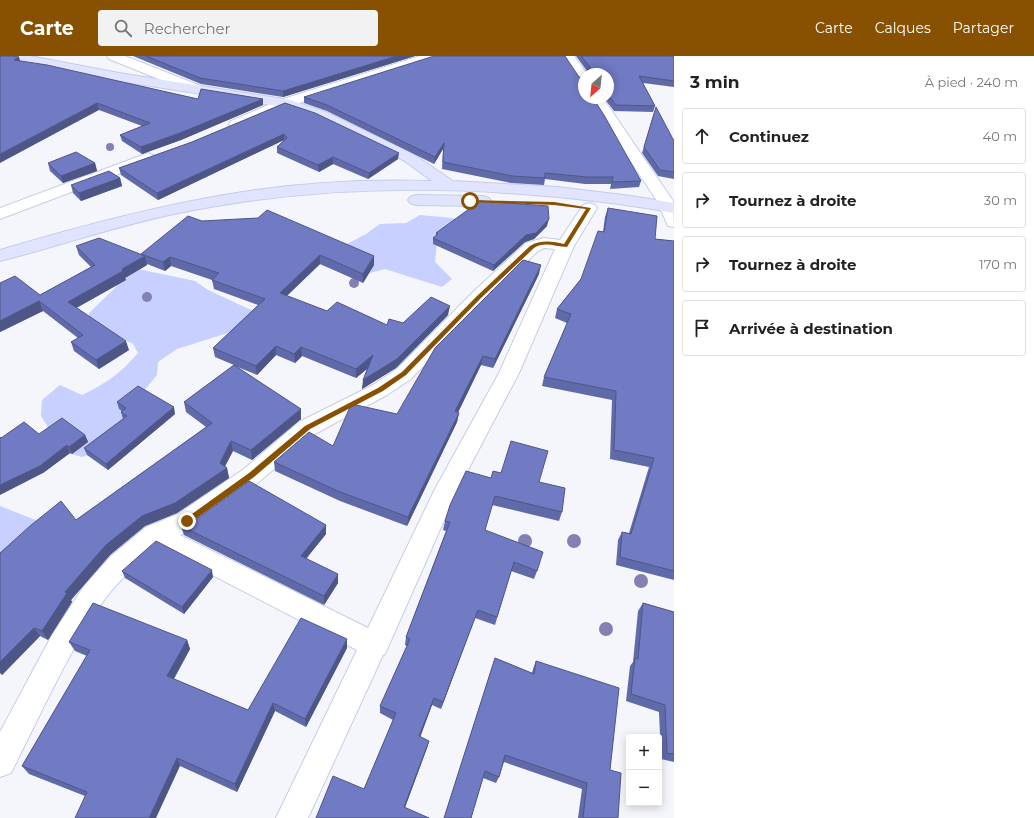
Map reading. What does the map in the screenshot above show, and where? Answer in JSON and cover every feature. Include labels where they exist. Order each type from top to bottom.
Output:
[{"type":"street","points":[[10,56],[119,77],[285,103],[320,115],[408,157],[449,185]]},
{"type":"street","points":[[113,56],[196,89]]},
{"type":"street","points":[[222,129],[285,103],[433,56]]},
{"type":"street","points":[[568,56],[578,70]]},
{"type":"street","points":[[600,104],[672,211]]},
{"type":"street","points":[[1,213],[164,152]]},
{"type":"street","points":[[0,256],[65,236],[179,208],[249,196],[304,190],[392,185],[449,185],[515,188],[627,200],[672,211]]},
{"type":"street","points":[[0,268],[123,233],[256,209],[398,200],[554,203],[589,208],[672,211]]},
{"type":"street","points":[[292,818],[375,645],[447,489],[509,373],[565,246],[589,208]]},
{"type":"street","points":[[0,762],[62,644],[93,594],[120,564],[142,547],[155,534],[187,521],[252,475],[308,428],[380,390],[404,374],[479,297],[536,244],[552,243],[565,246]]},
{"type":"street","points":[[155,534],[375,645]]},
{"type":"shaded area","points":[[420,215],[452,218],[464,221],[437,242],[435,262],[452,279],[442,287],[385,269],[354,277],[313,262],[366,234],[380,224],[406,223]]},
{"type":"shaded area","points":[[138,269],[195,281],[208,290],[262,315],[234,331],[177,349],[158,362],[157,375],[143,392],[109,448],[82,457],[56,450],[51,432],[41,416],[42,400],[60,385],[82,395],[98,387],[112,377],[138,353],[133,344],[90,322],[89,313],[126,275]]},
{"type":"shaded area","points":[[0,506],[43,523],[0,584]]},
{"type":"building","points":[[0,56],[19,57],[14,60],[47,65],[198,99],[201,89],[263,99],[180,133],[141,147],[120,135],[150,123],[97,103],[0,154]]},
{"type":"building","points":[[146,56],[397,56],[283,91],[200,78]]},
{"type":"building","points":[[434,56],[565,56],[578,76],[578,104],[597,104],[641,181],[612,182],[613,177],[587,177],[545,173],[545,178],[512,176],[443,162],[444,143],[435,157],[327,105],[304,97]]},
{"type":"building","points":[[581,56],[674,56],[674,81],[639,76],[655,106],[616,105],[614,102],[614,68],[590,67]]},
{"type":"building","points":[[285,103],[315,113],[399,153],[369,173],[333,157],[318,165],[277,147],[287,138],[284,134],[157,193],[119,168],[192,142]]},
{"type":"building","points":[[656,107],[674,141],[674,172],[660,170],[644,147]]},
{"type":"building","points":[[76,152],[95,163],[61,176],[48,163]]},
{"type":"building","points":[[109,171],[120,178],[79,193],[71,185]]},
{"type":"building","points":[[480,201],[548,206],[549,219],[536,233],[526,235],[494,265],[433,238],[438,234],[436,233]]},
{"type":"building","points":[[608,208],[657,216],[655,239],[674,241],[674,571],[620,557],[622,532],[631,534],[654,458],[614,450],[616,391],[544,377],[571,314],[557,309],[581,279],[598,231],[604,232]]},
{"type":"building","points":[[267,210],[374,256],[363,274],[320,255],[280,293],[327,311],[337,302],[387,325],[389,319],[403,323],[431,297],[450,306],[397,359],[363,380],[373,355],[356,369],[301,347],[294,354],[276,346],[256,366],[213,348],[265,299],[212,280],[219,273],[170,257],[163,262],[141,254],[188,216],[202,221],[258,218]]},
{"type":"building","points":[[99,238],[145,256],[122,269],[123,271],[68,302],[126,341],[96,360],[71,342],[83,335],[39,301],[0,321],[0,283],[15,276],[40,295],[95,265],[76,246]]},
{"type":"building","points":[[523,260],[541,265],[495,359],[483,356],[455,411],[459,413],[408,517],[340,492],[274,462],[309,432],[333,446],[350,407],[356,405],[397,414],[435,348]]},
{"type":"building","points":[[234,365],[301,409],[251,450],[231,441],[220,463],[227,468],[175,503],[142,516],[106,545],[65,592],[67,593],[42,631],[34,628],[0,662],[0,553],[61,501],[76,520],[212,423],[184,402]]},
{"type":"building","points":[[138,386],[174,407],[106,464],[84,448],[127,416],[121,412],[126,408],[117,402]]},
{"type":"building","points":[[62,418],[85,435],[69,447],[67,445],[40,466],[0,485],[0,437],[1,438],[24,422],[39,434]]},
{"type":"building","points":[[511,441],[548,451],[539,482],[565,488],[562,512],[495,496],[485,530],[543,552],[537,571],[514,562],[497,617],[478,610],[443,702],[434,698],[419,736],[429,741],[404,807],[429,818],[316,818],[333,776],[364,789],[396,713],[380,706],[410,639],[406,637],[450,522],[445,521],[450,505],[466,471],[491,478],[493,471],[501,473]]},
{"type":"building","points":[[249,481],[326,525],[301,556],[338,574],[324,596],[181,526],[195,520]]},
{"type":"building","points":[[156,541],[212,570],[182,607],[122,571]]},
{"type":"building","points":[[93,603],[187,640],[167,676],[248,710],[301,618],[347,639],[305,719],[273,703],[235,784],[177,758],[149,818],[75,818],[87,792],[22,766],[90,650],[69,642]]},
{"type":"building","points":[[643,603],[674,612],[674,754],[667,753],[665,705],[631,694],[635,658],[638,659]]},
{"type":"building","points":[[495,658],[534,674],[536,661],[619,688],[610,770],[621,773],[618,818],[583,818],[587,783],[505,755],[499,777],[485,771],[471,818],[444,818]]},
{"type":"route","points":[[187,521],[252,475],[308,428],[380,390],[404,374],[479,297],[532,247],[536,244],[543,243],[552,243],[565,246],[589,208],[554,203],[470,201]]}]
